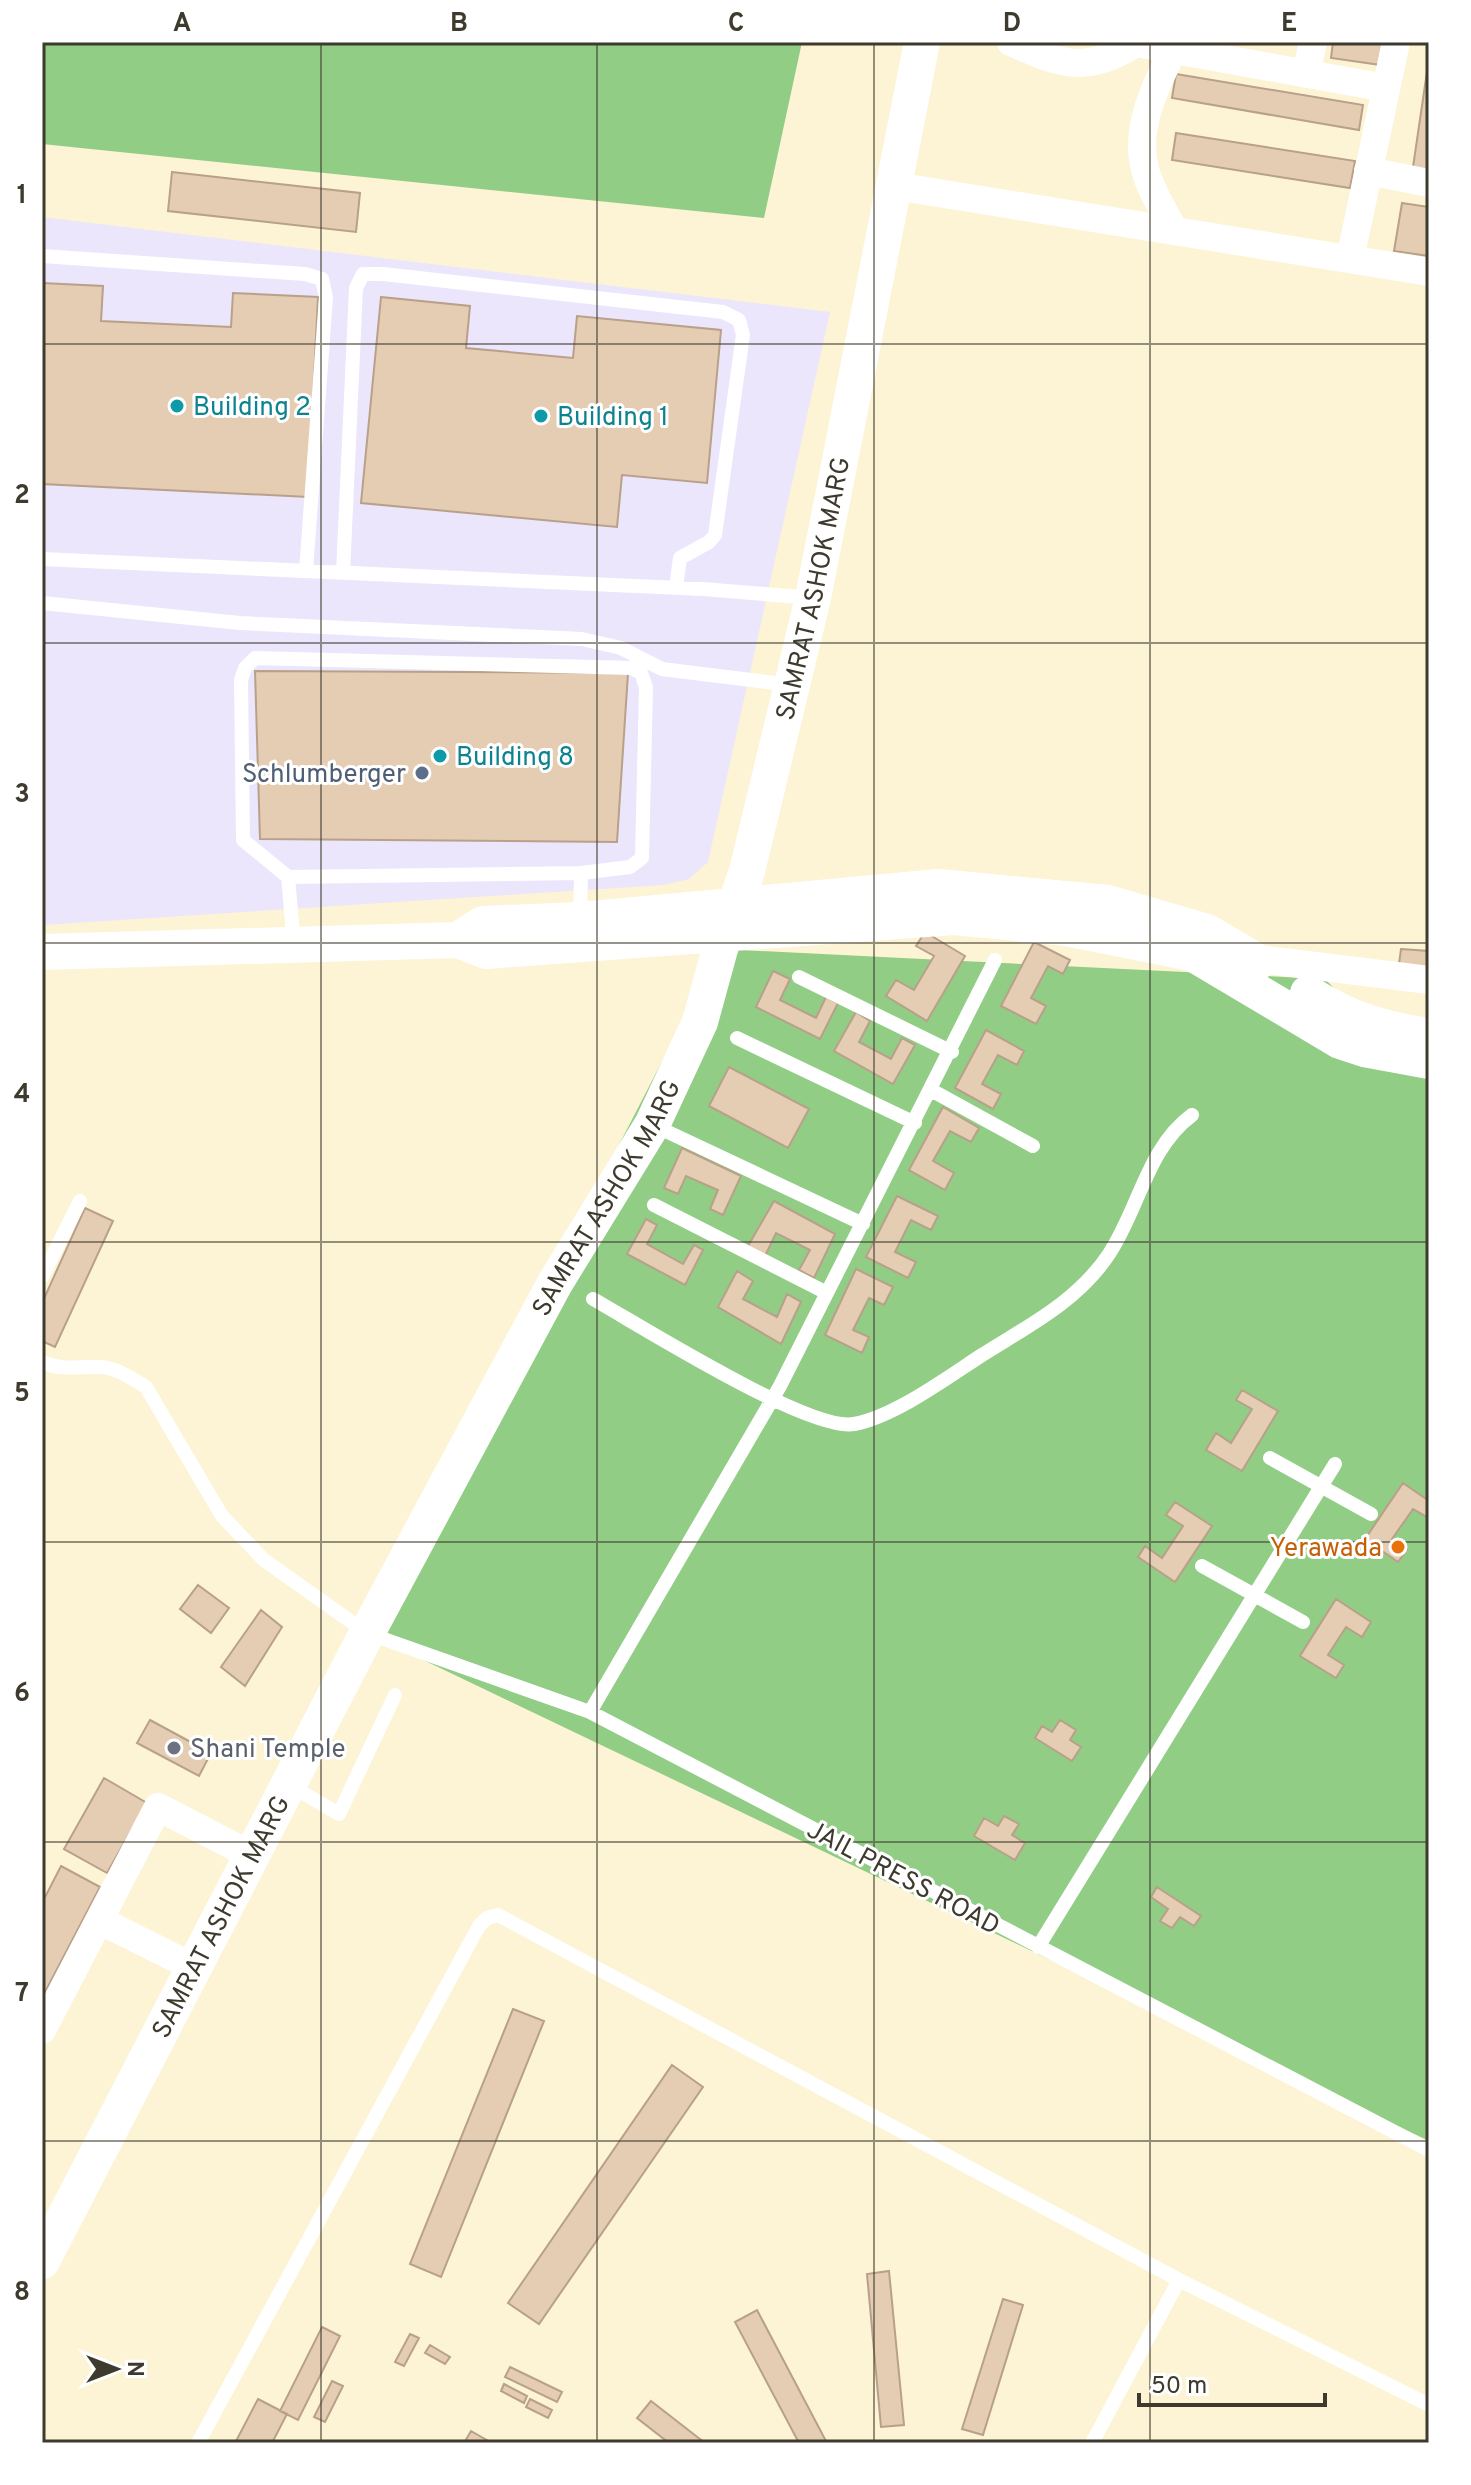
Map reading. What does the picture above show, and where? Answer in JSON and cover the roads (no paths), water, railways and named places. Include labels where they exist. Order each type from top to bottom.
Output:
[{"type":"street","name":"SAMRAT ASHOK MARG","points":[[42,2261],[367,1633],[555,1283],[652,1125],[700,1022],[747,871],[813,598],[848,406],[922,42]]},
{"type":"street","points":[[1011,42],[1049,59],[1084,66],[1110,59],[1136,42],[1386,88]]},
{"type":"street","points":[[1306,74],[1313,42]]},
{"type":"street","points":[[1350,259],[1396,42]]},
{"type":"street","points":[[1173,50],[1153,93],[1142,147],[1145,171],[1174,231]]},
{"type":"street","points":[[1368,171],[1429,183]]},
{"type":"street","points":[[895,186],[1429,272]]},
{"type":"street","points":[[42,952],[294,948],[458,940],[486,951],[730,921],[938,887],[1056,896],[1108,903],[1163,916],[1207,932],[1341,1014],[1387,1030],[1429,1036]]},
{"type":"street","points":[[458,940],[483,924],[580,920],[954,917],[1066,928],[1159,944],[1192,953],[1340,1041],[1364,1049],[1429,1061]]},
{"type":"street","points":[[1251,958],[1429,980]]},
{"type":"street","points":[[42,2030],[158,1807],[251,1855]]},
{"type":"street","points":[[101,1921],[193,1967]]},
{"type":"lane","points":[[42,256],[305,274],[322,279],[326,297],[306,571]]},
{"type":"lane","points":[[343,573],[356,288],[363,274],[383,274],[723,312],[739,320],[743,335],[715,535],[709,542],[680,558],[676,587]]},
{"type":"lane","points":[[42,559],[676,587],[813,598]]},
{"type":"lane","points":[[42,603],[240,623],[582,639],[621,648],[662,669],[792,685]]},
{"type":"lane","points":[[255,658],[631,668],[641,673],[646,687],[642,858],[630,867],[581,873],[288,877],[243,840],[241,680],[245,668],[255,658]]},
{"type":"lane","points":[[580,920],[581,873]]},
{"type":"lane","points":[[288,877],[294,948]]},
{"type":"lane","points":[[590,1712],[773,1398],[952,1052],[995,960]]},
{"type":"lane","points":[[799,977],[952,1052]]},
{"type":"lane","points":[[737,1038],[915,1123]]},
{"type":"lane","points":[[931,1090],[1033,1146]]},
{"type":"lane","points":[[593,1299],[773,1398],[822,1421],[839,1426],[857,1424],[944,1379],[1061,1306],[1109,1254],[1168,1136],[1192,1115]]},
{"type":"lane","points":[[652,1125],[863,1224]]},
{"type":"lane","points":[[42,1277],[80,1201]]},
{"type":"lane","points":[[654,1205],[827,1293]]},
{"type":"lane","name":"JAIL PRESS ROAD","points":[[42,1362],[59,1369],[102,1367],[126,1374],[146,1387],[222,1516],[264,1560],[367,1633],[590,1712],[1429,2150]]},
{"type":"lane","points":[[1270,1458],[1371,1514]]},
{"type":"lane","points":[[1038,1947],[1335,1464]]},
{"type":"lane","points":[[1202,1566],[1303,1622]]},
{"type":"lane","points":[[288,1784],[339,1814],[395,1695]]},
{"type":"lane","points":[[198,2443],[479,1926],[487,1918],[498,1915],[1179,2280],[1429,2405]]},
{"type":"lane","points":[[1092,2443],[1179,2280]]},
{"type":"place","name":"Building 2","points":[[177,406]]},
{"type":"place","name":"Building 1","points":[[541,416]]},
{"type":"place","name":"Building 8","points":[[440,756]]},
{"type":"place","name":"Schlumberger","points":[[422,773]]},
{"type":"place","name":"Yerawada","points":[[1398,1547]]},
{"type":"place","name":"Shani Temple","points":[[174,1748]]}]
